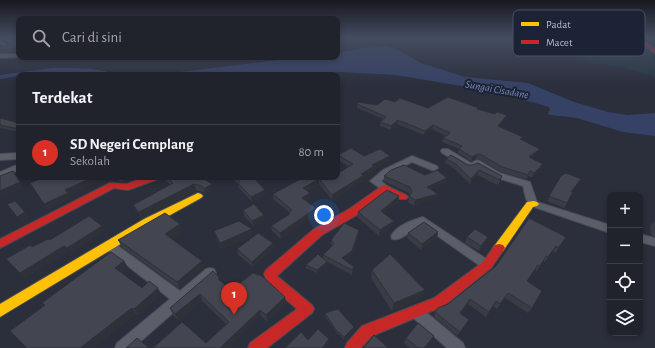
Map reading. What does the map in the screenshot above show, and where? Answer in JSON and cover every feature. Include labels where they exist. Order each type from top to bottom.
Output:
[{"type":"main road","points":[[0,244],[113,186],[128,187],[147,180]]},
{"type":"main road","points":[[255,348],[307,309],[272,280],[270,274],[318,232],[353,212],[385,188],[403,197]]},
{"type":"main road","points":[[0,311],[148,222],[198,196]]},
{"type":"main road","points":[[352,348],[367,331],[439,302],[487,265],[530,204],[534,204]]},
{"type":"street","points":[[1,56],[16,56]]},
{"type":"street","points":[[445,151],[470,166],[477,163],[497,175],[527,184],[529,196],[534,204],[607,228]]},
{"type":"street","points":[[0,157],[16,156]]},
{"type":"street","points":[[385,188],[375,181],[386,172],[412,159],[434,168]]},
{"type":"street","points":[[0,175],[16,168]]},
{"type":"street","points":[[396,236],[412,224],[423,221],[487,265]]},
{"type":"street","points":[[643,239],[655,242]]},
{"type":"street","points":[[110,246],[179,298]]},
{"type":"street","points":[[122,348],[179,298],[210,274]]},
{"type":"street","points":[[416,312],[458,348]]},
{"type":"shaded area","points":[[645,54],[655,54],[653,57],[655,59],[655,77],[621,67],[594,63],[567,56],[645,56]]},
{"type":"water","name":"Sungai Cisadane","points":[[340,54],[405,54],[421,63],[465,77],[528,83],[574,102],[608,112],[628,115],[655,113],[655,136],[623,132],[577,118],[551,115],[548,114],[550,109],[549,107],[497,92],[396,75],[341,72],[180,72],[279,60],[340,60]]},
{"type":"water","points":[[52,68],[77,68],[110,72],[22,72]]},
{"type":"water","points":[[16,73],[16,76],[0,79],[0,75]]},
{"type":"building","points":[[448,97],[479,108],[477,109],[495,114],[497,112],[507,115],[498,126],[523,137],[520,139],[540,149],[529,157],[543,164],[534,173],[530,171],[528,175],[502,167],[482,155],[478,154],[472,157],[459,149],[462,146],[443,138],[450,133],[433,125],[425,131],[398,120],[391,126],[380,122],[386,117],[357,104],[358,102],[377,105],[385,99],[395,102],[400,98],[428,108]]},
{"type":"building","points":[[0,118],[16,122],[16,128],[0,125]]},
{"type":"building","points":[[351,148],[364,156],[380,149],[390,156],[372,165],[376,165],[361,174],[364,175],[332,195],[320,180],[340,180],[340,172],[353,164],[340,156],[340,154]]},
{"type":"building","points":[[451,155],[468,165],[478,163],[502,176],[500,180],[479,170],[471,179],[456,164],[446,159]]},
{"type":"building","points":[[404,165],[425,175],[437,170],[447,178],[427,187],[438,194],[415,200],[409,196],[412,192],[410,187],[384,176],[391,170]]},
{"type":"building","points":[[13,171],[16,176],[16,180],[19,180],[20,182],[0,191],[0,176]]},
{"type":"building","points":[[566,173],[581,179],[571,192],[573,192],[567,203],[549,196],[561,176]]},
{"type":"building","points":[[38,180],[87,180],[65,190],[68,193],[44,204],[30,183]]},
{"type":"building","points":[[170,180],[206,180],[212,184],[204,189],[202,186],[194,184],[139,212],[133,205],[173,183]]},
{"type":"building","points":[[238,180],[256,180],[265,190],[251,197],[238,183],[240,182]]},
{"type":"building","points":[[299,180],[317,180],[303,188],[310,193],[302,198],[316,208],[280,233],[271,226],[290,214],[289,212],[292,210],[273,194]]},
{"type":"building","points":[[387,190],[399,196],[381,211],[394,221],[380,230],[358,212]]},
{"type":"building","points":[[15,201],[25,212],[17,217],[7,204]]},
{"type":"building","points":[[254,204],[264,215],[252,221],[243,210]]},
{"type":"building","points":[[165,213],[180,224],[165,234],[202,261],[177,282],[118,240]]},
{"type":"building","points":[[89,216],[102,226],[67,248],[64,246],[20,273],[6,259],[30,245],[32,247],[48,239],[50,240]]},
{"type":"building","points":[[529,218],[566,237],[558,248],[556,246],[548,257],[546,256],[540,266],[538,265],[527,281],[542,291],[532,308],[508,293],[500,304],[496,301],[489,312],[470,299],[460,313],[469,320],[460,332],[435,312],[438,308],[448,304],[496,266]]},
{"type":"building","points":[[239,221],[252,229],[220,243],[214,231]]},
{"type":"building","points":[[424,222],[438,232],[422,244],[408,233]]},
{"type":"building","points":[[344,223],[359,230],[352,251],[342,258],[354,267],[352,270],[323,255],[334,244],[331,240]]},
{"type":"building","points":[[475,229],[488,237],[481,246],[467,237]]},
{"type":"building","points":[[258,233],[273,243],[252,262],[237,249]]},
{"type":"building","points":[[111,252],[124,261],[115,268],[142,288],[149,281],[158,288],[134,309],[132,308],[80,348],[27,348],[10,331],[45,305],[42,303]]},
{"type":"building","points":[[318,254],[327,262],[317,270],[306,265]]},
{"type":"building","points":[[390,254],[425,290],[394,303],[372,270]]},
{"type":"building","points":[[213,271],[220,278],[218,279],[231,290],[253,273],[262,276],[285,297],[266,315],[260,310],[220,348],[153,348],[182,322],[206,343],[229,322],[200,294],[175,314],[170,308]]},
{"type":"building","points":[[338,309],[354,327],[344,337],[339,332],[338,333],[325,313]]},
{"type":"building","points":[[418,323],[434,336],[424,348],[418,348],[406,338]]},
{"type":"building","points":[[318,329],[329,339],[322,348],[285,348],[301,332],[308,340]]},
{"type":"building","points":[[374,335],[388,348],[362,348]]},
{"type":"building","points":[[137,338],[148,347],[126,348]]},
{"type":"traffic: slow","points":[[0,311],[148,222],[198,196]]},
{"type":"traffic: slow","points":[[499,248],[530,204],[534,204]]},
{"type":"traffic: jam","points":[[0,244],[113,185],[128,187],[147,180]]},
{"type":"traffic: jam","points":[[255,348],[307,309],[272,280],[270,274],[318,232],[353,212],[385,188],[403,197]]},
{"type":"traffic: jam","points":[[352,348],[367,331],[439,302],[487,265],[499,248]]},
{"type":"place","name":"SD Negeri Cemplang","points":[[234,315]]}]
